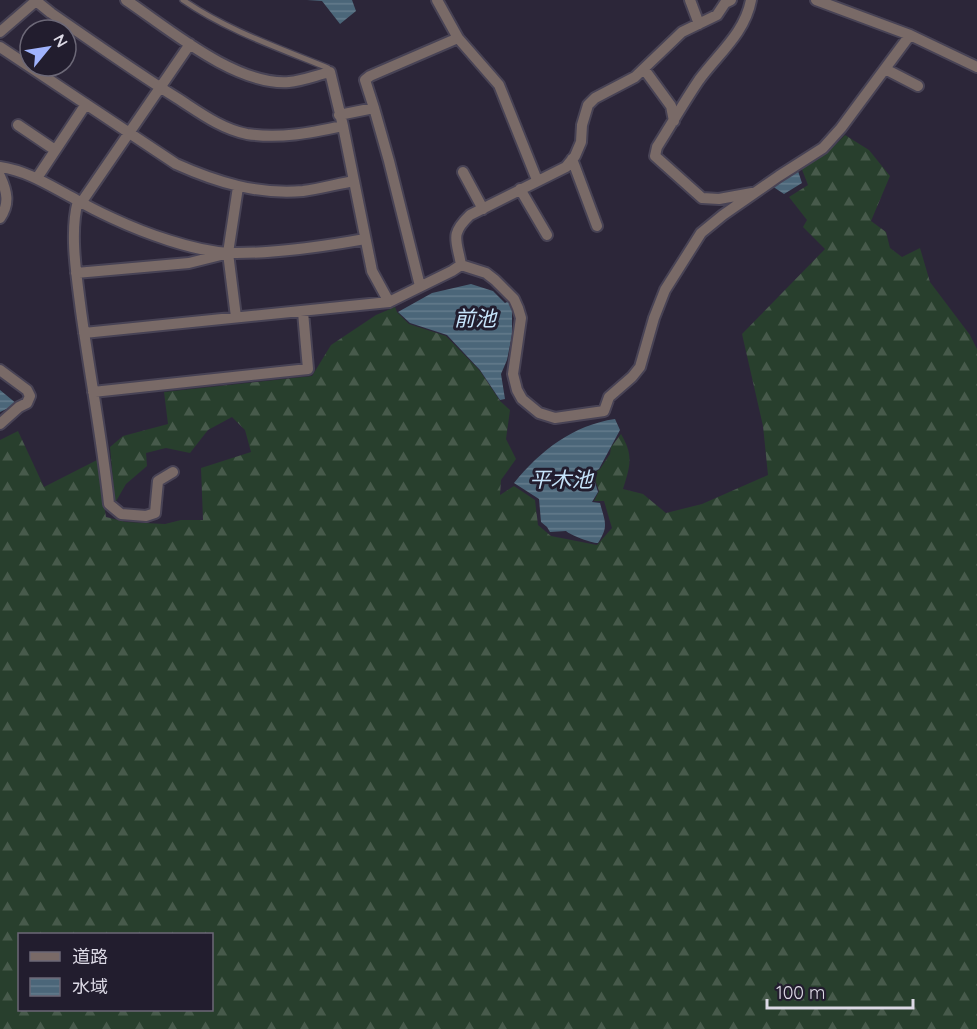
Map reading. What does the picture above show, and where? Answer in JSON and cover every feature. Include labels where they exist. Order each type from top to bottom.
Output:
[{"type":"street","points":[[0,32],[36,0],[160,87],[216,123],[245,134],[276,137],[343,126]]},
{"type":"street","points":[[126,0],[190,44],[229,68],[247,76],[289,82],[330,72],[372,271],[389,302]]},
{"type":"street","points":[[437,0],[458,38],[499,85],[537,180]]},
{"type":"street","points":[[690,0],[699,24]]},
{"type":"street","points":[[461,265],[455,234],[459,226],[470,215],[566,166],[581,142],[582,125],[588,105],[595,98],[635,77],[682,32],[717,15],[725,3],[731,0]]},
{"type":"street","points":[[751,0],[748,16],[700,79],[657,147],[655,156],[702,198],[719,199],[756,192]]},
{"type":"street","points":[[816,0],[910,35],[977,67]]},
{"type":"street","points":[[84,333],[389,302],[461,265],[486,273],[514,299],[519,308],[521,318],[513,374],[522,399],[539,413],[555,418],[604,411],[609,398],[640,367],[654,318],[665,290],[701,233],[756,192],[824,148],[910,35]]},
{"type":"street","points":[[420,286],[389,161],[365,80],[458,38]]},
{"type":"street","points":[[173,472],[158,481],[155,513],[146,516],[121,514],[109,504],[104,454],[76,273],[74,214],[79,202],[190,44]]},
{"type":"street","points":[[0,47],[176,164],[204,177],[238,187],[266,191],[303,191],[354,181]]},
{"type":"street","points":[[644,69],[671,106],[674,121]]},
{"type":"street","points":[[885,69],[918,86]]},
{"type":"street","points":[[37,177],[86,104]]},
{"type":"street","points":[[339,115],[374,108]]},
{"type":"street","points":[[18,125],[55,150]]},
{"type":"street","points":[[572,159],[597,226]]},
{"type":"street","points":[[0,167],[37,177],[79,202],[133,228],[163,239],[228,253]]},
{"type":"street","points":[[463,172],[483,209]]},
{"type":"street","points":[[0,176],[7,195],[6,210],[0,218]]},
{"type":"street","points":[[236,317],[228,253],[238,187]]},
{"type":"street","points":[[520,189],[547,235]]},
{"type":"street","points":[[76,273],[189,263],[228,253],[307,250],[365,239]]},
{"type":"street","points":[[93,392],[308,369],[303,312]]},
{"type":"street","points":[[0,370],[27,390],[30,396],[27,403],[0,424]]},
{"type":"lane","points":[[183,0],[200,12],[242,33],[328,68],[330,72]]},
{"type":"green space","points":[[845,135],[869,150],[890,176],[871,221],[886,232],[890,248],[902,257],[920,248],[930,282],[970,335],[977,349],[977,1029],[0,1029],[0,440],[18,431],[44,487],[97,460],[106,517],[126,522],[165,524],[181,520],[203,520],[201,468],[251,452],[245,430],[232,417],[208,430],[190,453],[166,448],[146,453],[147,466],[126,484],[115,503],[110,447],[123,436],[168,424],[164,392],[312,376],[331,345],[376,315],[395,307],[409,324],[446,336],[480,371],[500,401],[510,410],[506,439],[516,459],[501,480],[500,495],[514,486],[535,500],[538,525],[551,536],[597,545],[612,528],[604,501],[594,501],[599,491],[593,474],[600,469],[610,454],[611,447],[621,434],[628,449],[630,461],[623,489],[643,494],[666,513],[702,504],[768,475],[763,426],[742,334],[825,249],[803,227],[807,220],[789,197],[808,185],[801,167],[831,149]]},
{"type":"water","points":[[307,0],[352,0],[356,11],[340,24],[322,1]]},
{"type":"water","points":[[798,171],[802,183],[784,194],[772,186]]},
{"type":"water","name":"前池","points":[[471,284],[493,291],[505,303],[509,301],[512,308],[512,335],[507,360],[501,374],[505,399],[500,400],[480,370],[447,335],[410,323],[398,312],[432,293]]},
{"type":"water","points":[[0,390],[17,404],[0,412]]},
{"type":"water","name":"平木池","points":[[615,419],[620,430],[599,469],[592,473],[598,492],[592,502],[600,503],[605,528],[598,543],[566,531],[550,532],[541,522],[539,499],[514,483],[535,460],[558,441],[585,427]]}]
